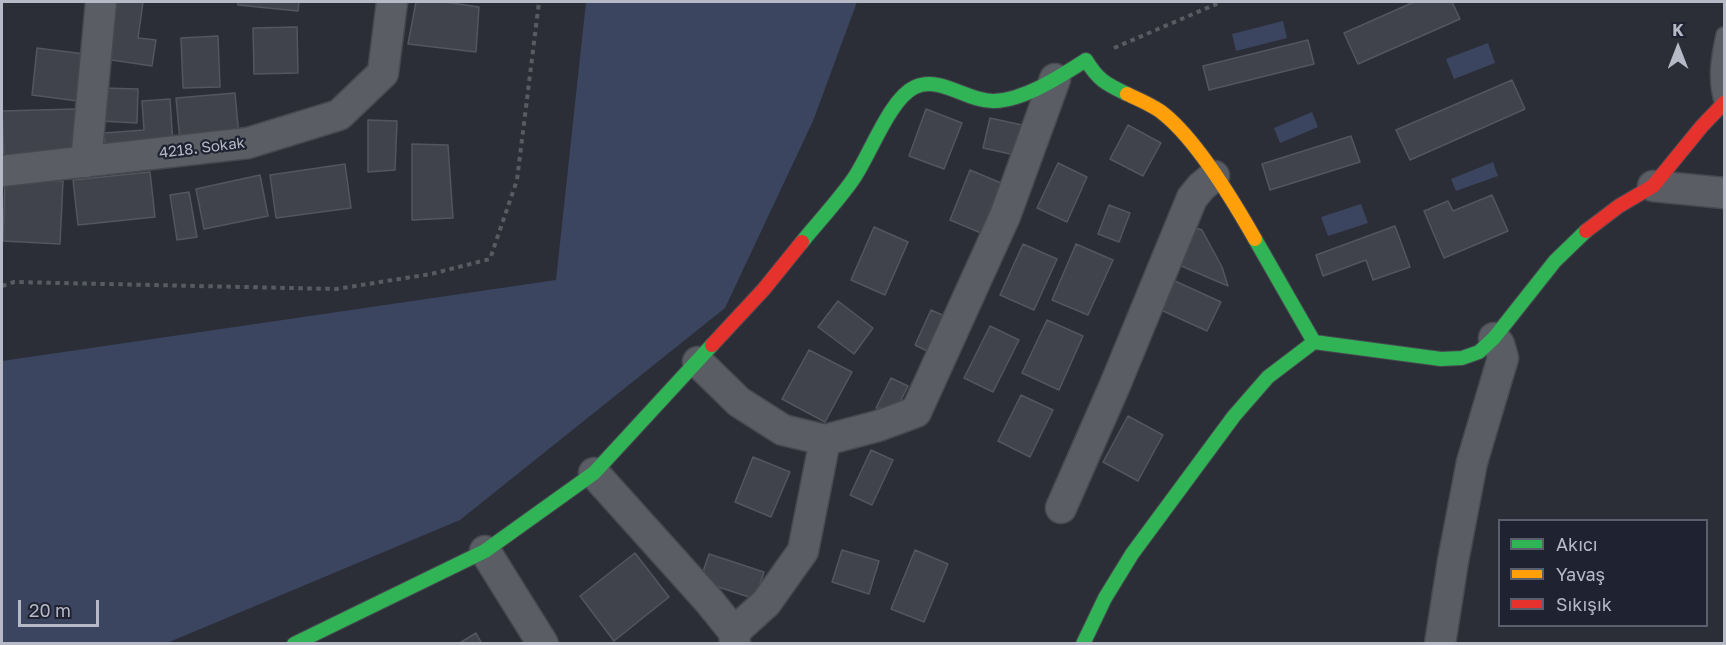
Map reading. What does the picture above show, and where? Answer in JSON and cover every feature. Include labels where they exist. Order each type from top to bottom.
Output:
[{"type":"street","points":[[86,162],[101,2]]},
{"type":"street","name":"4218. Sokak","points":[[2,171],[248,143],[339,115],[383,73],[392,2]]},
{"type":"street","points":[[294,644],[485,551],[594,473],[764,289],[855,177],[896,104],[905,93],[916,86],[934,84],[975,98],[994,101],[1017,96],[1055,79],[1086,60],[1095,75],[1105,84],[1143,101],[1161,112],[1179,128],[1239,211],[1314,342]]},
{"type":"street","points":[[698,362],[739,402],[783,430],[825,440],[878,426],[916,412],[1005,216],[1055,79]]},
{"type":"street","points":[[1083,644],[1115,581],[1143,534],[1260,387],[1280,367],[1314,342],[1441,359],[1462,358],[1479,352],[1494,338],[1556,261],[1585,232],[1619,206],[1653,186],[1702,126],[1724,104]]},
{"type":"street","points":[[1061,508],[1115,385],[1192,198],[1214,176]]},
{"type":"street","points":[[1653,186],[1725,194]]},
{"type":"street","points":[[1440,644],[1472,462],[1503,358],[1499,344],[1494,338]]},
{"type":"street","points":[[594,473],[710,601],[734,638],[766,603],[803,551],[825,440]]},
{"type":"street","points":[[485,551],[543,644]]},
{"type":"lane","points":[[1724,104],[1718,83],[1718,70],[1725,35]]},
{"type":"path","points":[[2,286],[14,282],[336,289],[431,274],[490,259],[517,180],[539,2]]},
{"type":"path","points":[[1086,60],[1221,2]]},
{"type":"water","points":[[586,2],[857,2],[813,121],[725,308],[460,520],[167,643],[2,643],[2,361],[556,280]]},
{"type":"water","points":[[1283,21],[1287,38],[1236,51],[1232,34]]},
{"type":"water","points":[[1488,43],[1495,63],[1454,79],[1446,59]]},
{"type":"water","points":[[1312,112],[1318,127],[1280,143],[1274,128]]},
{"type":"water","points":[[1493,162],[1498,176],[1456,191],[1451,179]]},
{"type":"water","points":[[1361,204],[1368,223],[1328,236],[1321,217]]},
{"type":"building","points":[[113,2],[143,2],[138,38],[156,40],[152,66],[105,59]]},
{"type":"building","points":[[238,2],[299,2],[298,11],[238,5]]},
{"type":"building","points":[[416,2],[445,2],[479,7],[476,52],[408,44]]},
{"type":"building","points":[[1414,2],[1452,2],[1460,19],[1358,64],[1344,33]]},
{"type":"building","points":[[297,27],[298,73],[254,74],[253,28]]},
{"type":"building","points":[[218,36],[220,87],[183,88],[181,38]]},
{"type":"building","points":[[1308,40],[1314,64],[1209,90],[1203,66]]},
{"type":"building","points":[[37,48],[85,54],[78,101],[32,95]]},
{"type":"building","points":[[1512,80],[1525,109],[1410,160],[1396,130]]},
{"type":"building","points":[[102,88],[138,89],[137,123],[100,121]]},
{"type":"building","points":[[235,93],[239,136],[180,141],[176,98]]},
{"type":"building","points":[[170,99],[173,145],[106,150],[104,133],[144,130],[142,101]]},
{"type":"building","points":[[75,109],[76,158],[4,160],[2,111]]},
{"type":"building","points":[[926,109],[962,123],[944,169],[909,156]]},
{"type":"building","points":[[990,118],[1022,125],[1015,155],[983,148]]},
{"type":"building","points":[[368,120],[397,121],[395,170],[368,172]]},
{"type":"building","points":[[1128,125],[1161,143],[1143,176],[1110,159]]},
{"type":"building","points":[[1351,136],[1360,162],[1270,190],[1262,164]]},
{"type":"building","points":[[412,144],[448,145],[453,218],[412,220]]},
{"type":"building","points":[[1058,163],[1087,177],[1067,222],[1037,208]]},
{"type":"building","points":[[345,164],[351,208],[276,218],[270,175]]},
{"type":"building","points":[[970,170],[1001,183],[981,233],[950,220]]},
{"type":"building","points":[[150,172],[155,217],[78,225],[73,180]]},
{"type":"building","points":[[260,175],[268,216],[204,229],[196,189]]},
{"type":"building","points":[[5,179],[63,181],[60,244],[3,241]]},
{"type":"building","points":[[189,192],[197,237],[177,240],[170,195]]},
{"type":"building","points":[[1492,195],[1508,231],[1444,258],[1424,211],[1448,201],[1453,211]]},
{"type":"building","points":[[1109,205],[1130,213],[1119,242],[1098,234]]},
{"type":"building","points":[[1189,226],[1202,230],[1222,267],[1228,286],[1172,262]]},
{"type":"building","points":[[1395,226],[1410,267],[1373,280],[1366,260],[1323,276],[1316,255]]},
{"type":"building","points":[[874,227],[908,242],[885,295],[851,280]]},
{"type":"building","points":[[1023,244],[1057,259],[1034,310],[1000,295]]},
{"type":"building","points":[[1076,244],[1113,260],[1088,315],[1052,300]]},
{"type":"building","points":[[1164,276],[1221,302],[1207,331],[1150,305]]},
{"type":"building","points":[[838,301],[873,328],[854,354],[818,327]]},
{"type":"building","points":[[931,310],[947,317],[931,353],[915,345]]},
{"type":"building","points":[[1047,320],[1083,336],[1059,390],[1022,373]]},
{"type":"building","points":[[990,326],[1019,340],[993,392],[964,378]]},
{"type":"building","points":[[809,350],[852,372],[825,422],[782,399]]},
{"type":"building","points":[[891,378],[908,386],[896,410],[876,408]]},
{"type":"building","points":[[1021,395],[1053,410],[1030,457],[998,441]]},
{"type":"building","points":[[1128,416],[1163,435],[1138,481],[1103,462]]},
{"type":"building","points":[[871,450],[893,460],[872,505],[850,495]]},
{"type":"building","points":[[753,457],[790,472],[771,517],[735,502]]},
{"type":"building","points":[[842,550],[879,561],[869,594],[832,582]]},
{"type":"building","points":[[915,550],[948,564],[924,622],[891,609]]},
{"type":"building","points":[[635,553],[669,597],[614,641],[580,596]]},
{"type":"building","points":[[709,554],[764,572],[755,599],[700,581]]},
{"type":"building","points":[[476,633],[482,644],[458,644]]},
{"type":"traffic: fast","points":[[802,242],[854,178],[897,103],[915,87],[934,84],[974,98],[1006,100],[1030,92],[1086,60],[1103,81],[1127,94]]},
{"type":"traffic: fast","points":[[1083,644],[1105,598],[1132,554],[1234,416],[1268,377],[1314,342],[1441,359],[1462,358],[1479,352],[1494,338],[1555,261],[1586,231]]},
{"type":"traffic: fast","points":[[1255,239],[1314,342]]},
{"type":"traffic: fast","points":[[294,644],[485,551],[594,473],[712,345]]},
{"type":"traffic: slow","points":[[1127,94],[1160,111],[1186,136],[1225,189],[1255,239]]},
{"type":"traffic: jam","points":[[1586,231],[1619,206],[1653,186],[1724,103]]},
{"type":"traffic: jam","points":[[712,345],[764,289],[802,242]]}]
